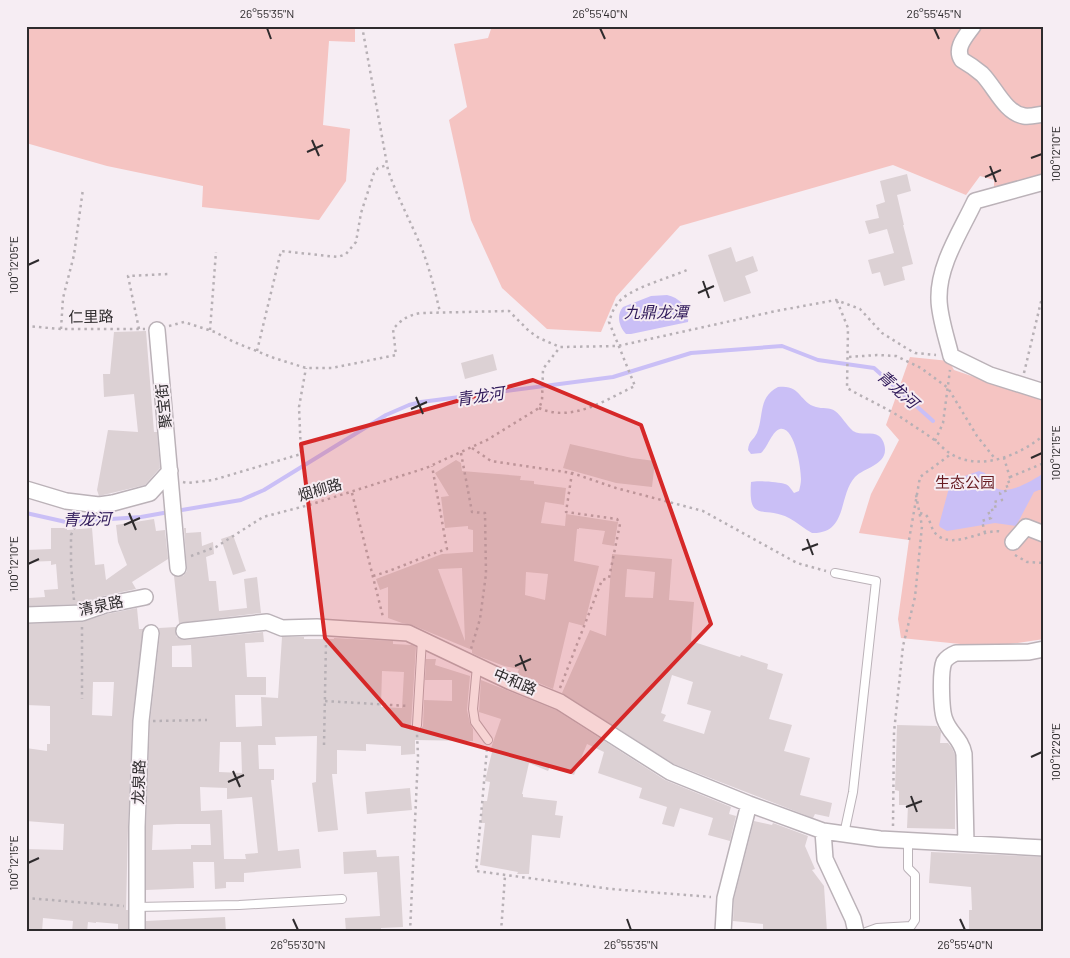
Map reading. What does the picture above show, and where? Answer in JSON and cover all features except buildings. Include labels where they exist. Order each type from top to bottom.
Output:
[{"type":"street","points":[[973,26],[959,49],[962,60],[982,74],[1009,108],[1016,113],[1023,116],[1044,114]]},
{"type":"street","points":[[1044,182],[975,201],[950,254],[939,286],[938,301],[950,356],[990,375],[1044,392]]},
{"type":"street","name":"聚宝街","points":[[156,330],[178,563]]},
{"type":"street","points":[[26,489],[66,501],[99,505],[150,493],[171,477]]},
{"type":"street","points":[[1012,542],[1026,527],[1044,534]]},
{"type":"street","name":"清泉路","points":[[26,615],[82,612],[144,597]]},
{"type":"street","name":"中和路","points":[[184,631],[267,622],[282,628],[326,628],[408,633],[556,700],[670,772],[823,832],[900,840],[1044,848]]},
{"type":"street","name":"龙泉路","points":[[137,932],[141,721],[151,634]]},
{"type":"street","points":[[966,844],[964,754],[960,741],[948,726],[943,715],[943,665],[948,658],[956,653],[1029,652],[1044,649]]},
{"type":"street","points":[[722,932],[725,898],[749,804]]},
{"type":"street","points":[[823,832],[825,858],[855,926],[865,932]]},
{"type":"lane","points":[[835,573],[876,581],[853,792],[844,834]]},
{"type":"lane","points":[[417,725],[422,639]]},
{"type":"lane","points":[[473,663],[475,722],[488,740]]},
{"type":"lane","points":[[865,932],[877,928],[911,926],[915,920],[915,875],[908,868],[900,840]]},
{"type":"lane","points":[[136,907],[238,905],[342,899]]},
{"type":"path","points":[[362,26],[387,165],[395,191],[422,248],[432,278],[440,312],[509,311],[529,332],[560,347],[619,348],[776,310],[836,300],[860,310],[882,332],[916,353],[950,356],[943,423],[935,441]]},
{"type":"path","points":[[257,351],[282,251],[338,257],[346,254],[356,242],[361,213],[374,173],[378,168],[387,165]]},
{"type":"path","points":[[61,329],[63,298],[74,255],[83,189]]},
{"type":"path","points":[[210,330],[216,252]]},
{"type":"path","points":[[560,347],[548,365],[543,369],[542,401],[539,408],[546,412],[561,414],[577,412],[635,386],[609,322],[617,304],[626,294],[687,270]]},
{"type":"path","points":[[139,329],[128,276],[168,274]]},
{"type":"path","points":[[1020,386],[1044,289]]},
{"type":"path","points":[[836,300],[848,328],[847,388],[904,419],[951,454],[966,459],[996,460],[1004,458],[1031,446],[1044,435]]},
{"type":"path","name":"仁里路","points":[[26,326],[61,329],[156,330],[184,322],[210,330],[257,351],[306,368],[332,368],[396,355],[392,329],[402,319],[415,314],[440,312]]},
{"type":"path","points":[[849,357],[896,356],[921,368],[948,388],[977,436],[996,460]]},
{"type":"path","points":[[171,477],[187,483],[213,480],[301,454],[299,407],[306,368]]},
{"type":"path","name":"烟柳路","points":[[178,563],[216,547],[263,517],[352,492],[432,466],[472,448],[539,408]]},
{"type":"path","points":[[472,448],[491,461],[572,472],[616,488],[703,511],[797,563],[835,573]]},
{"type":"path","points":[[461,453],[472,512],[485,513],[484,583],[473,663]]},
{"type":"path","points":[[909,540],[920,477],[951,454]]},
{"type":"path","points":[[985,533],[982,521],[991,518],[988,511],[996,509],[994,502],[1002,500],[1000,492],[1008,490],[1006,483],[1011,481],[1004,458]]},
{"type":"path","points":[[1010,477],[1044,463]]},
{"type":"path","points":[[373,576],[399,568],[416,559],[446,549],[432,466]]},
{"type":"path","points":[[556,700],[602,580],[609,578],[620,524],[617,519],[566,512],[572,472]]},
{"type":"path","points":[[352,492],[382,609],[384,631]]},
{"type":"path","points":[[900,840],[894,732],[903,646],[915,597],[922,526],[916,495]]},
{"type":"path","points":[[920,513],[926,515],[929,519],[935,534],[944,539],[958,540],[985,533],[1001,532],[1010,537],[1015,557],[1027,562],[1044,563]]},
{"type":"path","points":[[81,516],[71,535],[71,565],[74,607],[82,612],[82,699]]},
{"type":"path","points":[[324,745],[326,628]]},
{"type":"path","points":[[325,701],[417,706]]},
{"type":"path","points":[[141,721],[207,720]]},
{"type":"path","points":[[410,932],[418,756],[417,725]]},
{"type":"path","points":[[488,740],[476,871],[611,889],[725,898]]},
{"type":"path","points":[[501,932],[505,876]]},
{"type":"path","points":[[26,898],[136,907]]},
{"type":"highlighted area","points":[[533,380],[641,425],[711,624],[571,772],[402,725],[325,638],[301,444]]},
{"type":"green space","points":[[26,26],[355,26],[355,42],[329,41],[323,125],[350,129],[346,181],[319,220],[202,207],[203,186],[107,166],[26,143]]},
{"type":"green space","points":[[492,26],[1044,26],[1044,174],[994,190],[994,180],[980,176],[966,195],[893,165],[680,226],[616,297],[601,332],[547,329],[502,288],[471,220],[449,120],[467,107],[454,44],[488,38]]},
{"type":"green space","name":"生态公园","points":[[910,357],[949,361],[954,370],[1044,401],[1044,639],[990,647],[901,638],[898,619],[909,540],[859,533],[871,494],[899,440],[886,425]]},
{"type":"water","name":"九鼎龙潭","points":[[667,295],[683,304],[686,308],[688,322],[626,334],[619,321],[623,307],[651,296]]},
{"type":"water","points":[[778,387],[791,388],[810,405],[833,410],[840,415],[853,431],[876,435],[883,440],[885,450],[882,459],[855,477],[846,494],[837,521],[832,527],[823,532],[812,533],[789,518],[780,514],[759,511],[752,504],[751,482],[785,484],[794,493],[799,491],[801,474],[796,449],[790,434],[785,430],[777,430],[761,453],[751,454],[748,450],[750,442],[759,427],[764,401]]},
{"type":"water","points":[[979,471],[985,473],[993,486],[1004,490],[1019,487],[1044,473],[1044,490],[1034,492],[1016,526],[995,523],[947,531],[940,527],[950,484],[956,479]]},
{"type":"waterway","name":"青龙河","points":[[176,511],[241,500],[264,490],[386,415],[409,405],[613,377],[691,353],[782,346],[818,360],[874,368],[933,421]]},
{"type":"waterway","name":"青龙河","points":[[26,513],[66,522],[141,517],[169,512]]}]
